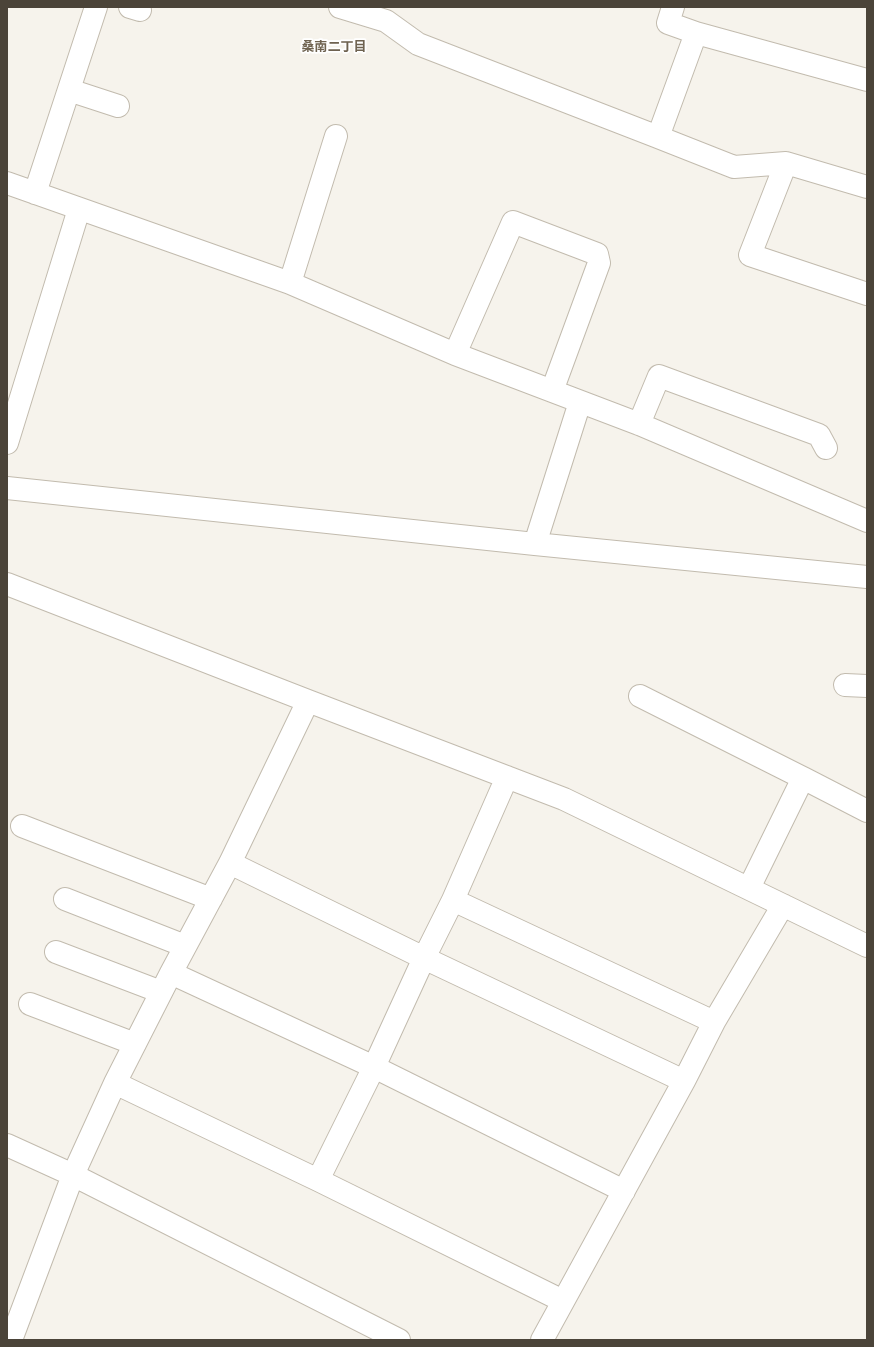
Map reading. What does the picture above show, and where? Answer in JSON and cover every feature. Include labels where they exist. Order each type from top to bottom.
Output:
[{"type":"street","points":[[35,193],[96,7]]},
{"type":"street","points":[[340,7],[386,21],[418,44],[734,167],[786,163],[867,187]]},
{"type":"street","points":[[673,7],[668,23],[867,80]]},
{"type":"street","points":[[658,137],[696,32]]},
{"type":"street","points":[[69,90],[118,106]]},
{"type":"street","points":[[290,283],[336,136]]},
{"type":"street","points":[[786,163],[750,256],[867,294]]},
{"type":"street","points":[[7,183],[79,210],[290,283],[455,354],[640,424],[867,521]]},
{"type":"street","points":[[7,443],[79,210]]},
{"type":"street","points":[[455,354],[513,222],[597,254],[599,263],[552,391]]},
{"type":"street","points":[[640,424],[659,376],[819,435],[826,448]]},
{"type":"street","points":[[535,544],[580,402]]},
{"type":"street","points":[[7,488],[535,544],[867,577]]},
{"type":"street","points":[[7,584],[564,799],[867,946]]},
{"type":"street","points":[[845,686],[867,686]]},
{"type":"street","points":[[640,696],[867,811]]},
{"type":"street","points":[[11,1340],[73,1175],[115,1083],[185,946],[230,863],[308,701]]},
{"type":"street","points":[[318,1180],[374,1067],[424,958],[453,900],[507,777]]},
{"type":"street","points":[[749,888],[803,778]]},
{"type":"street","points":[[22,826],[211,899]]},
{"type":"street","points":[[230,863],[424,958],[684,1081]]},
{"type":"street","points":[[65,899],[185,946]]},
{"type":"street","points":[[453,900],[714,1022]]},
{"type":"street","points":[[542,1340],[684,1081],[714,1022],[783,905]]},
{"type":"street","points":[[56,952],[161,992]]},
{"type":"street","points":[[171,973],[374,1067],[624,1191]]},
{"type":"street","points":[[30,1004],[135,1044]]},
{"type":"street","points":[[115,1083],[318,1180],[563,1301]]},
{"type":"street","points":[[7,1145],[73,1175],[399,1340]]},
{"type":"district","name":"桑南二丁目","points":[[334,47]]}]
